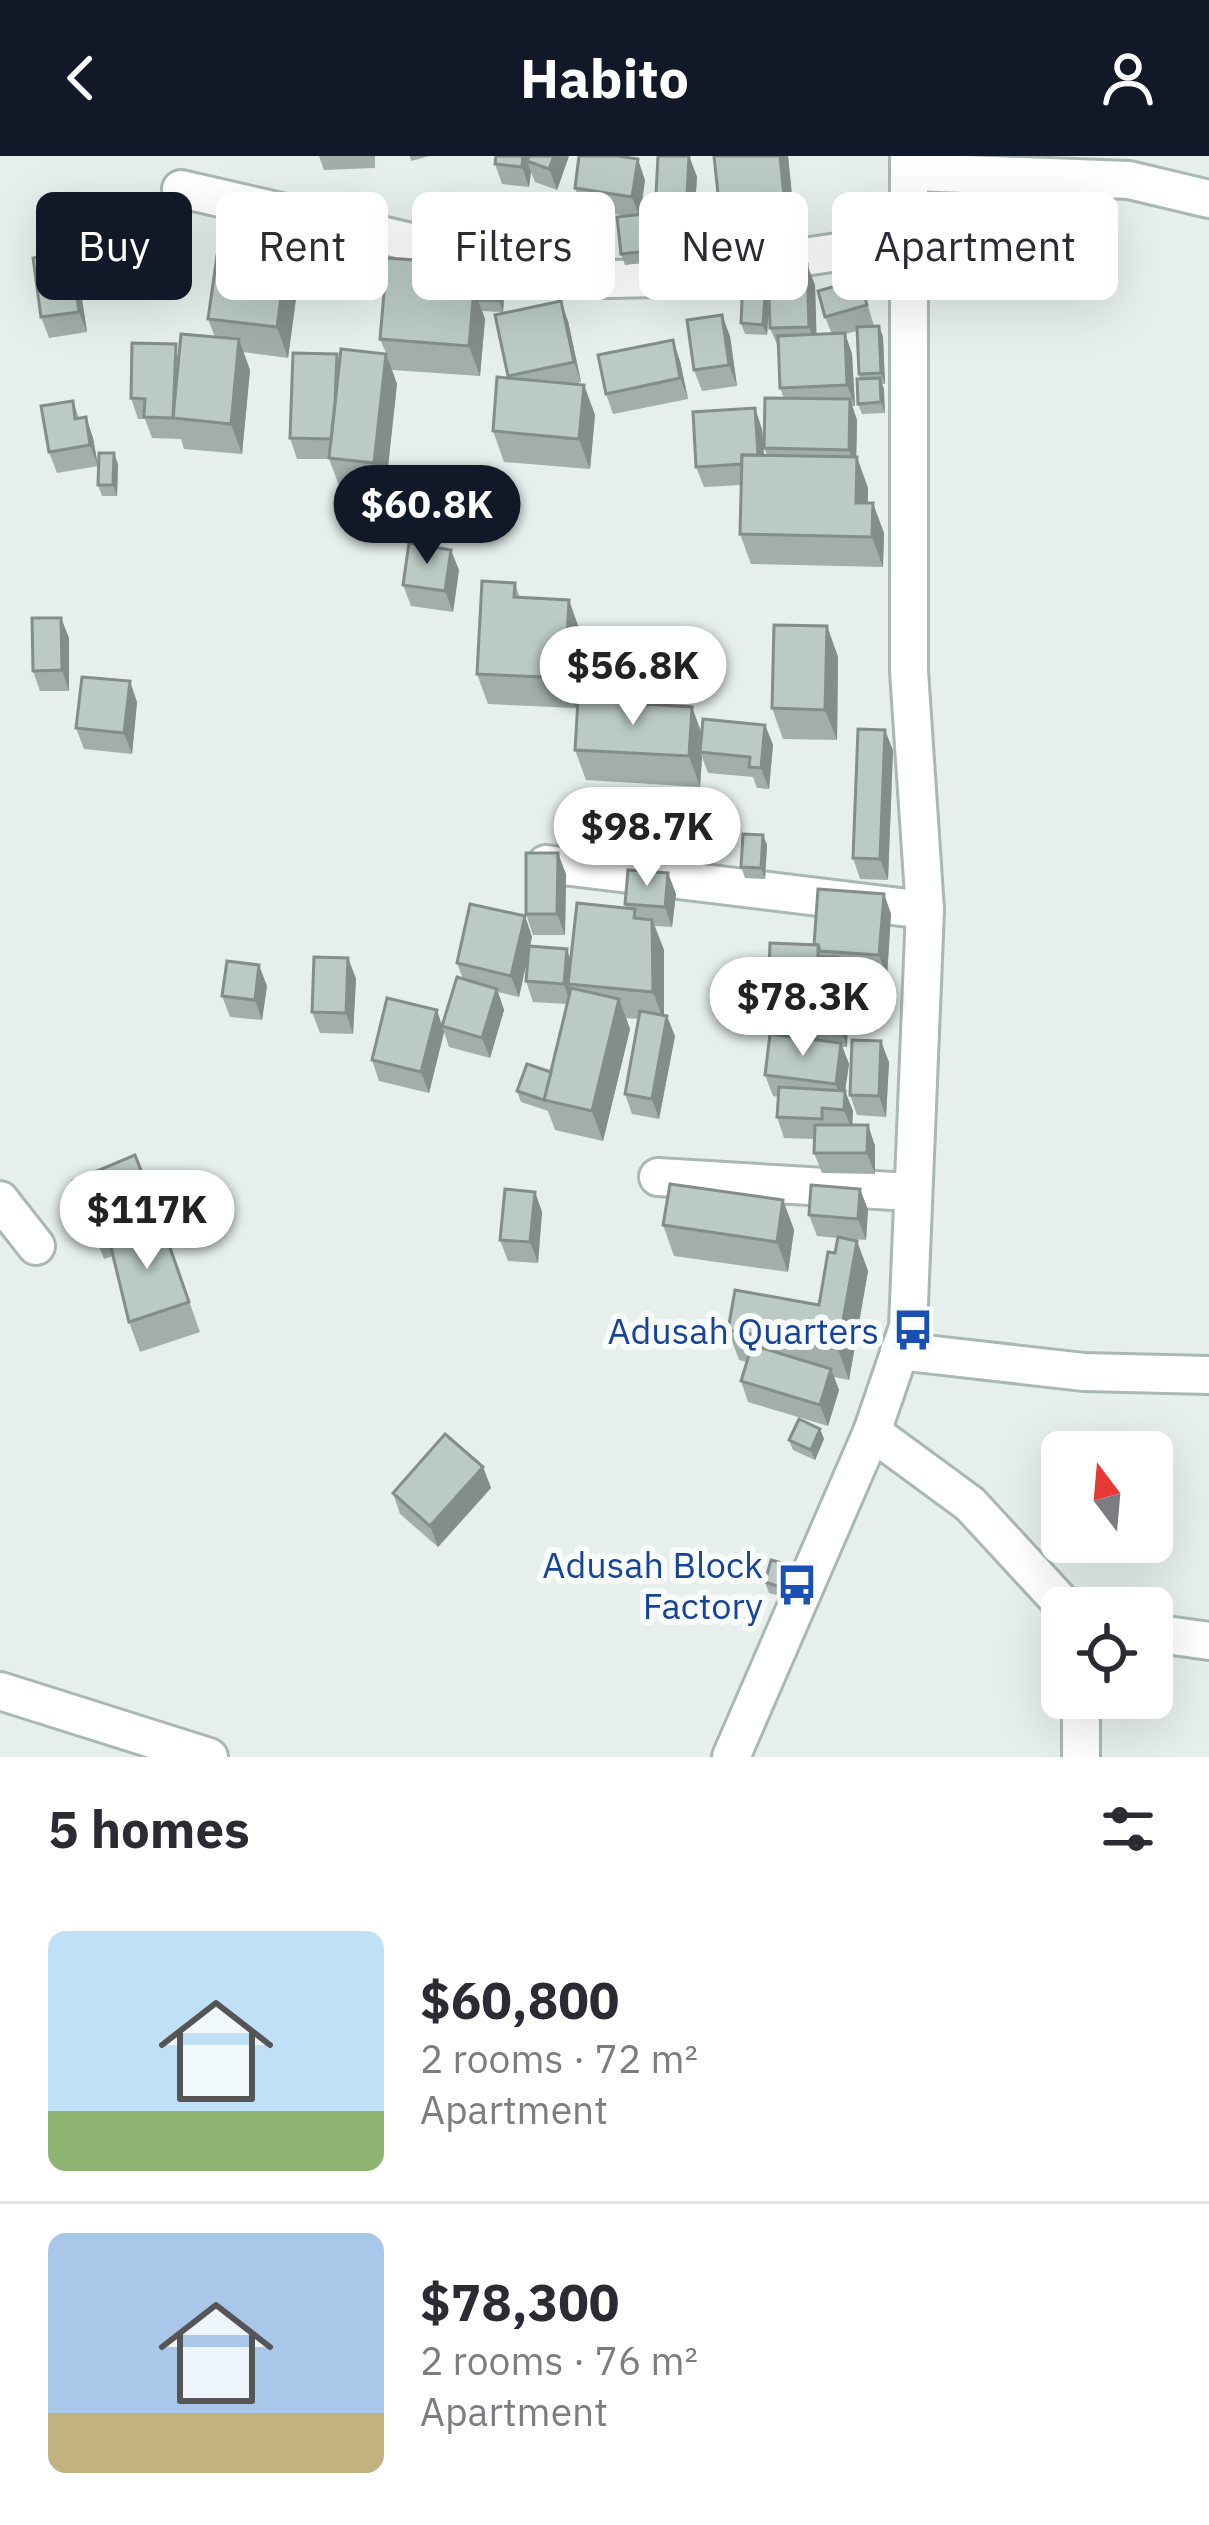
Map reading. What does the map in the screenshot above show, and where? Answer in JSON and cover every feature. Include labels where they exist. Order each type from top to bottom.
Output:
[{"type":"street","points":[[910,164],[1129,180],[1209,199]]},
{"type":"street","points":[[181,189],[545,273],[662,278],[832,253]]},
{"type":"street","points":[[731,1757],[872,1432],[908,1327],[925,910],[909,671],[912,300]]},
{"type":"street","points":[[546,864],[925,910]]},
{"type":"street","points":[[658,1177],[910,1192]]},
{"type":"street","points":[[0,1200],[36,1246]]},
{"type":"street","points":[[899,1351],[1084,1372],[1209,1375]]},
{"type":"street","points":[[872,1432],[970,1504],[1047,1587]]},
{"type":"street","points":[[1173,1637],[1209,1641]]},
{"type":"street","points":[[0,1691],[209,1757]]},
{"type":"street","points":[[1081,1719],[1082,1757]]},
{"type":"building","points":[[496,156],[523,156],[522,167],[495,164]]},
{"type":"building","points":[[529,156],[554,156],[549,169],[527,161]]},
{"type":"building","points":[[579,156],[638,159],[632,197],[575,188]]},
{"type":"building","points":[[658,156],[689,156],[687,192],[656,192]]},
{"type":"building","points":[[714,156],[780,156],[784,192],[718,192]]},
{"type":"building","points":[[639,215],[639,252],[621,254],[617,217]]},
{"type":"building","points":[[388,258],[412,260],[412,300],[473,300],[469,346],[380,339],[383,300],[388,300]]},
{"type":"building","points":[[216,263],[216,300],[281,300],[277,327],[208,319]]},
{"type":"building","points":[[832,287],[832,300],[866,300],[867,305],[825,317],[818,291]]},
{"type":"building","points":[[808,296],[809,327],[770,328],[769,300],[808,300]]},
{"type":"building","points":[[39,300],[77,300],[79,312],[41,317]]},
{"type":"building","points":[[742,300],[765,300],[763,325],[741,323]]},
{"type":"building","points":[[561,301],[574,362],[508,376],[495,315]]},
{"type":"building","points":[[722,315],[729,365],[694,370],[687,320]]},
{"type":"building","points":[[879,326],[881,373],[859,374],[857,327]]},
{"type":"building","points":[[845,333],[847,385],[780,388],[778,336]]},
{"type":"building","points":[[181,334],[239,339],[231,424],[173,418]]},
{"type":"building","points":[[673,340],[680,378],[606,394],[598,355]]},
{"type":"building","points":[[132,343],[176,344],[173,418],[144,417],[145,399],[131,398]]},
{"type":"building","points":[[341,349],[386,354],[374,463],[329,458]]},
{"type":"building","points":[[293,353],[337,354],[331,439],[290,438]]},
{"type":"building","points":[[497,377],[584,385],[579,439],[493,431]]},
{"type":"building","points":[[880,378],[881,402],[858,404],[857,379]]},
{"type":"building","points":[[765,398],[850,399],[849,450],[764,448]]},
{"type":"building","points":[[73,401],[75,419],[86,417],[90,445],[49,452],[41,406]]},
{"type":"building","points":[[755,408],[758,455],[742,455],[742,464],[696,467],[693,412]]},
{"type":"building","points":[[99,453],[114,453],[113,485],[98,485]]},
{"type":"building","points":[[742,455],[857,457],[856,503],[873,503],[872,537],[740,534]]},
{"type":"building","points":[[409,543],[451,550],[445,591],[403,585]]},
{"type":"building","points":[[482,581],[515,583],[514,597],[569,600],[565,678],[477,674]]},
{"type":"building","points":[[32,618],[61,618],[62,670],[33,671]]},
{"type":"building","points":[[774,625],[827,626],[825,710],[772,708]]},
{"type":"building","points":[[82,677],[130,681],[124,733],[76,728]]},
{"type":"building","points":[[578,700],[692,707],[689,756],[575,750]]},
{"type":"building","points":[[703,719],[765,725],[761,768],[749,767],[750,757],[700,752]]},
{"type":"building","points":[[858,729],[885,730],[880,859],[853,858]]},
{"type":"building","points":[[743,834],[763,835],[761,868],[741,867]]},
{"type":"building","points":[[526,853],[558,853],[557,914],[526,914]]},
{"type":"building","points":[[628,870],[668,873],[665,907],[625,904]]},
{"type":"building","points":[[818,889],[884,894],[879,955],[820,951],[814,945]]},
{"type":"building","points":[[577,903],[635,909],[634,918],[652,920],[653,992],[568,984]]},
{"type":"building","points":[[470,904],[525,916],[511,976],[457,963]]},
{"type":"building","points":[[770,943],[818,945],[818,957],[838,957],[836,1017],[767,1015]]},
{"type":"building","points":[[529,946],[567,949],[564,984],[526,981]]},
{"type":"building","points":[[314,957],[348,958],[346,1013],[312,1012]]},
{"type":"building","points":[[227,961],[259,965],[255,1000],[222,996]]},
{"type":"building","points":[[457,977],[497,989],[482,1038],[442,1026]]},
{"type":"building","points":[[571,988],[619,999],[592,1111],[544,1100]]},
{"type":"building","points":[[387,998],[437,1010],[421,1072],[372,1060]]},
{"type":"building","points":[[640,1011],[667,1016],[652,1099],[625,1094]]},
{"type":"building","points":[[770,1034],[841,1043],[836,1084],[765,1075]]},
{"type":"building","points":[[852,1040],[881,1041],[879,1096],[850,1095]]},
{"type":"building","points":[[527,1064],[551,1072],[544,1100],[517,1091]]},
{"type":"building","points":[[779,1087],[845,1091],[844,1110],[822,1108],[822,1119],[777,1117]]},
{"type":"building","points":[[815,1125],[868,1125],[867,1153],[814,1153]]},
{"type":"building","points":[[135,1155],[158,1214],[97,1238],[73,1181]]},
{"type":"building","points":[[670,1184],[783,1200],[777,1242],[663,1225]]},
{"type":"building","points":[[811,1185],[860,1189],[858,1219],[809,1215]]},
{"type":"building","points":[[505,1189],[535,1192],[530,1242],[500,1240]]},
{"type":"building","points":[[161,1222],[189,1302],[129,1322],[109,1239]]},
{"type":"building","points":[[838,1237],[857,1241],[838,1349],[728,1330],[735,1290],[819,1305],[828,1252],[835,1253]]},
{"type":"building","points":[[752,1345],[831,1369],[820,1405],[741,1381]]},
{"type":"building","points":[[799,1419],[820,1429],[811,1450],[789,1440]]},
{"type":"building","points":[[445,1434],[483,1467],[430,1526],[393,1493]]},
{"type":"building","points":[[771,1560],[786,1564],[780,1587],[765,1582]]},
{"type":"place","name":"Adusah Quarters","points":[[913,1330]]},
{"type":"place","name":"Adusah Block Factory","points":[[797,1585]]}]
